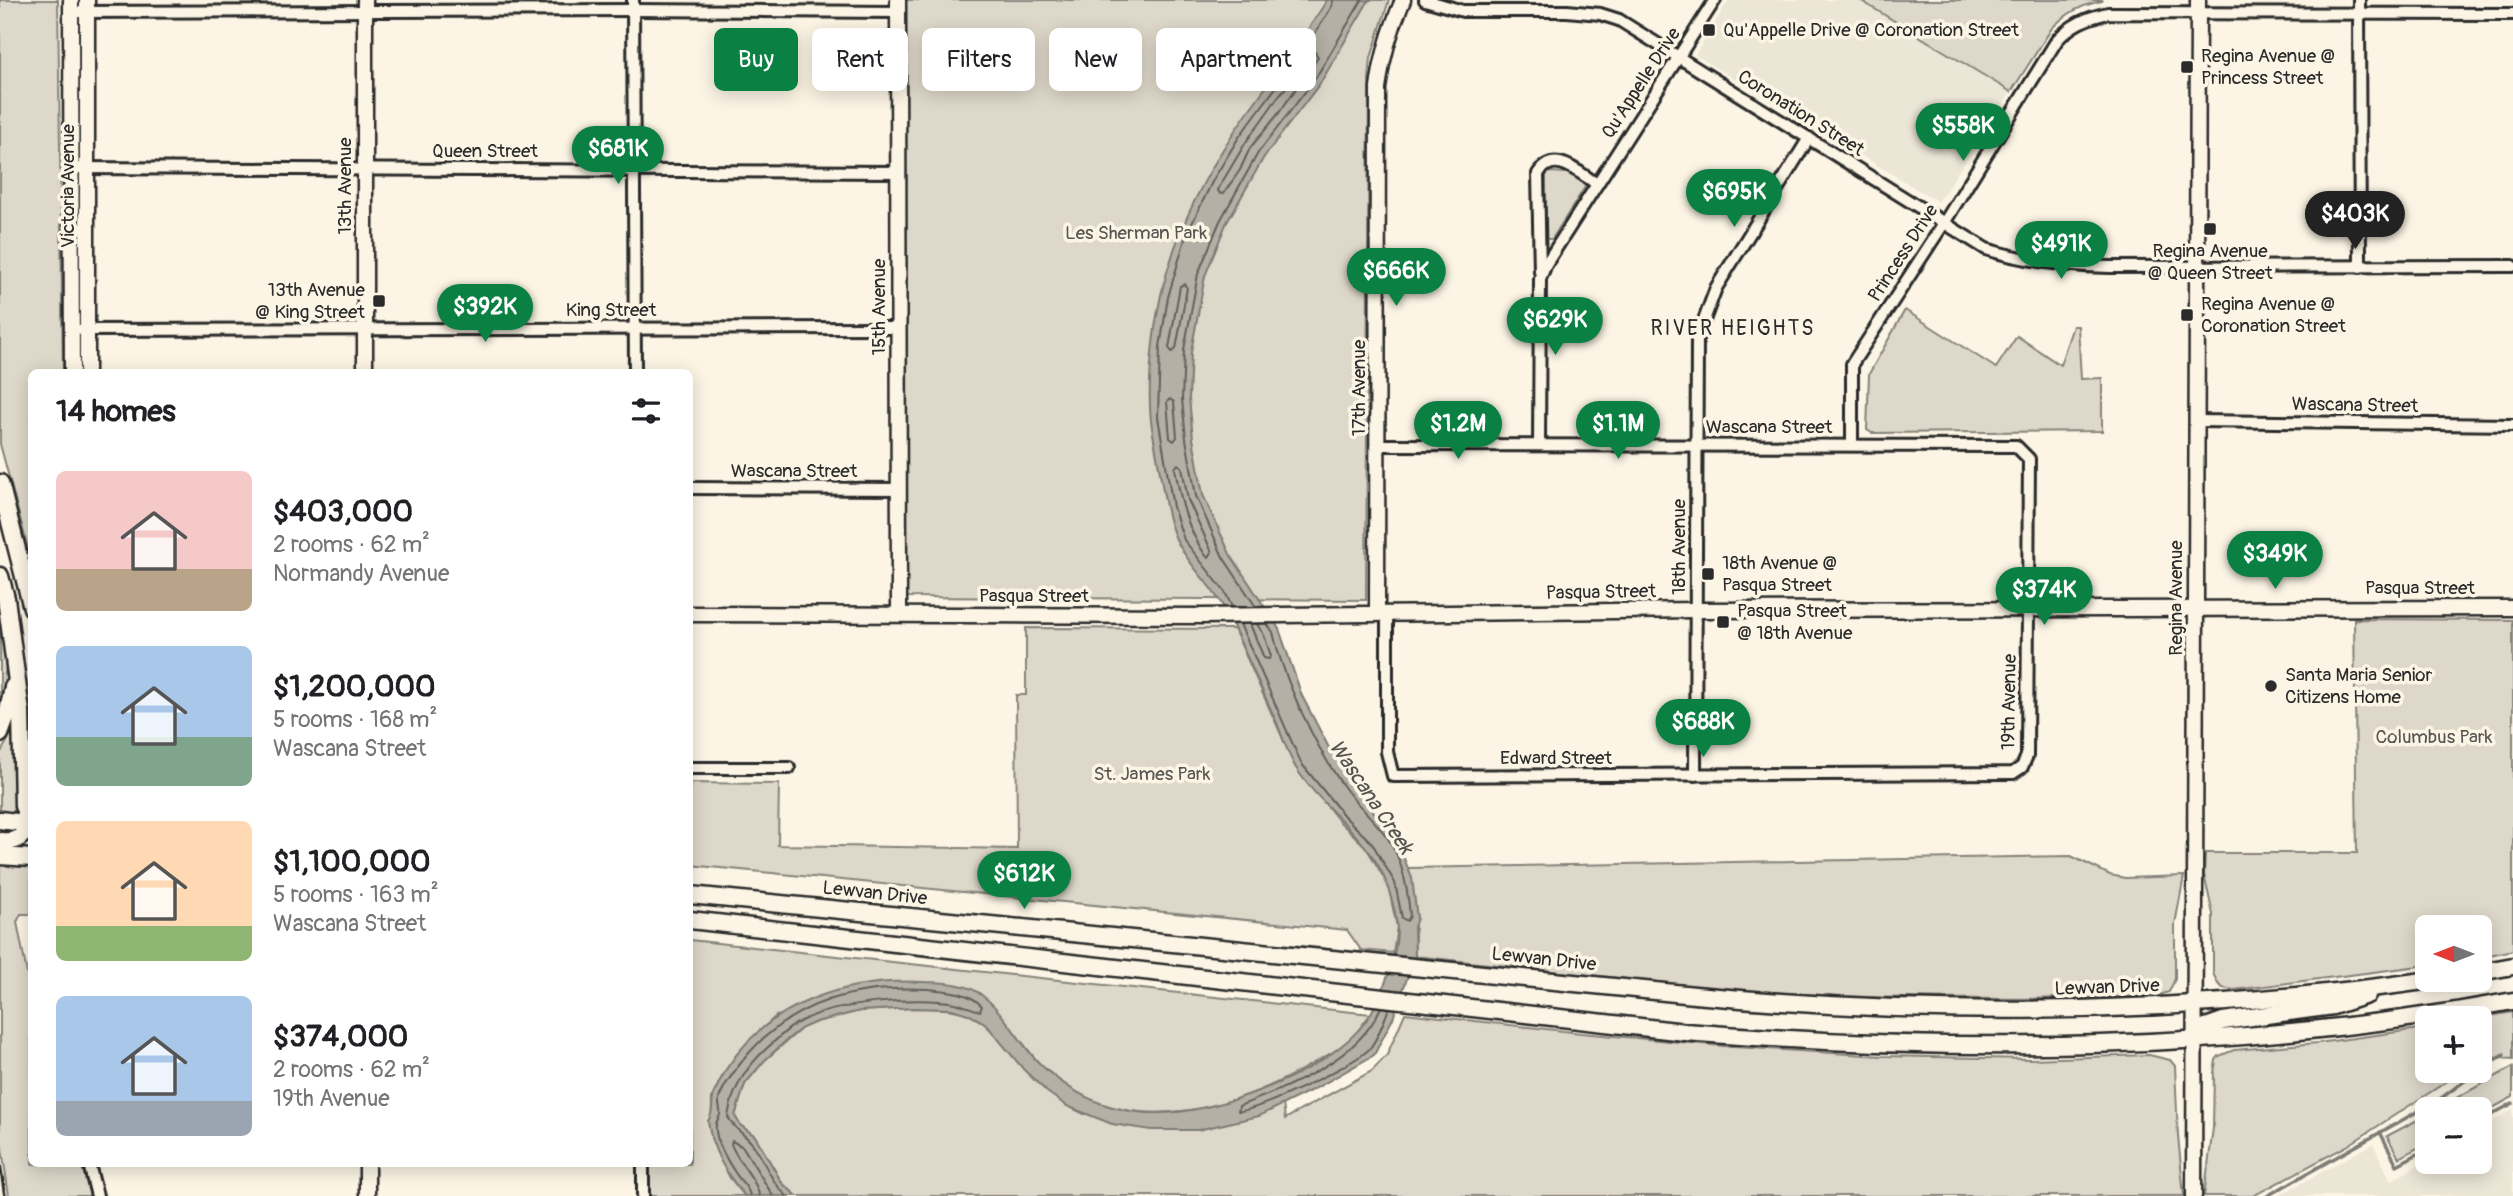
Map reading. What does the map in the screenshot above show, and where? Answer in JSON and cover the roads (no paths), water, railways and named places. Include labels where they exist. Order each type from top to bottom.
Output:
[{"type":"main road","points":[[0,483],[28,592]]},
{"type":"main road","points":[[0,576],[6,598],[21,712],[23,806],[28,817]]},
{"type":"main road","points":[[0,734],[7,715],[15,674]]},
{"type":"main road","points":[[0,820],[28,824]]},
{"type":"main road","points":[[0,841],[12,842],[28,828]]},
{"type":"main road","points":[[0,856],[28,858]]},
{"type":"main road","name":"Lewvan Drive","points":[[693,895],[1720,998],[1847,1007],[2070,1010],[2194,1005],[2415,982]]},
{"type":"main road","points":[[693,920],[1685,1032],[1845,1043],[2030,1046],[2194,1040],[2392,1020],[2513,1001]]},
{"type":"main road","points":[[2492,970],[2513,966]]},
{"type":"main road","name":"Lewvan Drive","points":[[2194,1040],[2206,1027],[2223,1021],[2333,1006],[2396,985]]},
{"type":"street","name":"17th Avenue","points":[[1393,776],[1387,752],[1378,445],[1378,88],[1388,33],[1403,0]]},
{"type":"street","name":"Coronation Street","points":[[1424,0],[1463,10],[1567,10],[1600,14],[1619,20],[1986,249],[2016,258],[2068,266],[2197,267]]},
{"type":"street","name":"Qu'Appelle Drive","points":[[1540,279],[1546,264],[1715,0]]},
{"type":"street","points":[[2359,0],[2360,267]]},
{"type":"street","points":[[633,5],[635,369]]},
{"type":"street","points":[[71,6],[898,6]]},
{"type":"street","name":"Victoria Avenue","points":[[71,6],[72,369]]},
{"type":"street","name":"Victoria Avenue","points":[[87,6],[87,369]]},
{"type":"street","name":"13th Avenue","points":[[365,6],[365,369]]},
{"type":"street","name":"15th Avenue","points":[[898,6],[899,613]]},
{"type":"street","name":"Princess Drive","points":[[1852,445],[1852,365],[2057,40],[2069,27],[2108,13],[2198,7],[2359,14],[2513,14]]},
{"type":"street","name":"Regina Avenue","points":[[2194,1196],[2198,7]]},
{"type":"street","name":"18th Avenue","points":[[1695,775],[1697,339],[1716,288],[1809,138]]},
{"type":"street","name":"Qu'Appelle Drive","points":[[1539,445],[1538,174],[1543,165],[1563,162],[1597,184]]},
{"type":"street","name":"Queen Street","points":[[71,168],[898,172]]},
{"type":"street","points":[[2197,267],[2513,266]]},
{"type":"street","name":"King Street","points":[[72,330],[899,328]]},
{"type":"street","name":"Wascana Street","points":[[2196,421],[2513,425]]},
{"type":"street","name":"Wascana Street","points":[[1378,445],[2016,446],[2029,459]]},
{"type":"street","name":"19th Avenue","points":[[2013,773],[2022,767],[2027,756],[2029,459]]},
{"type":"street","name":"Wascana Street","points":[[693,488],[899,489]]},
{"type":"street","name":"Pasqua Street","points":[[693,614],[1294,615],[1696,610],[2513,608]]},
{"type":"street","points":[[693,768],[789,768]]},
{"type":"street","name":"Edward Street","points":[[1393,776],[2013,773]]},
{"type":"street","points":[[90,1167],[97,1196]]},
{"type":"street","points":[[367,1167],[367,1196]]},
{"type":"street","points":[[643,1167],[643,1196]]},
{"type":"water","points":[[1327,0],[1369,0],[1316,89],[1316,28],[1309,28]]},
{"type":"water","points":[[1262,91],[1314,91],[1264,157],[1226,224],[1205,276],[1191,352],[1189,398],[1193,438],[1203,495],[1230,554],[1279,629],[1302,696],[1328,746],[1353,787],[1396,839],[1412,878],[1417,918],[1414,927],[1415,956],[1393,1018],[1374,1055],[1259,1116],[1198,1130],[1151,1130],[1112,1124],[1067,1106],[1047,1092],[1024,1070],[985,1023],[952,1009],[860,1011],[816,1022],[802,1028],[764,1061],[745,1084],[735,1116],[740,1125],[755,1136],[782,1183],[797,1196],[745,1196],[721,1162],[710,1132],[708,1121],[717,1088],[727,1068],[744,1045],[765,1026],[788,1011],[839,990],[895,982],[945,983],[973,989],[988,1000],[1036,1060],[1062,1082],[1088,1098],[1115,1108],[1142,1112],[1171,1112],[1230,1101],[1291,1077],[1351,1038],[1376,1004],[1392,962],[1397,930],[1393,905],[1382,873],[1361,841],[1307,784],[1296,768],[1229,617],[1179,545],[1166,504],[1152,428],[1152,358],[1158,309],[1166,274],[1189,212],[1209,173]]},
{"type":"waterway","points":[[2492,1062],[2504,1055]]},
{"type":"waterway","points":[[2267,1196],[2440,1099],[2462,1083]]},
{"type":"waterway","points":[[2492,1114],[2513,1103]]},
{"type":"waterway","points":[[2380,1132],[2397,1165],[2415,1155]]},
{"type":"railway","points":[[0,1164],[5,1196]]},
{"type":"place","name":"Qu'Appelle Drive @ Coronation Street","points":[[1709,30]]},
{"type":"place","name":"Regina Avenue @ Princess Street","points":[[2187,67]]},
{"type":"place","name":"Regina Avenue @ Queen Street","points":[[2210,229]]},
{"type":"place","name":"13th Avenue @ King Street","points":[[379,301]]},
{"type":"place","name":"Regina Avenue @ Coronation Street","points":[[2187,315]]},
{"type":"place","name":"18th Avenue @ Pasqua Street","points":[[1708,574]]},
{"type":"place","name":"Pasqua Street @ 18th Avenue","points":[[1723,622]]},
{"type":"place","name":"Santa Maria Senior Citizens Home","points":[[2271,686]]},
{"type":"district","name":"RIVER HEIGHTS","points":[[1733,328]]},
{"type":"park label","name":"Les Sherman Park","points":[[1136,233]]},
{"type":"park label","name":"Columbus Park","points":[[2434,737]]},
{"type":"park label","name":"St. James Park","points":[[1152,774]]},
{"type":"water label","name":"Wascana Creek","points":[[1371,797]]}]
